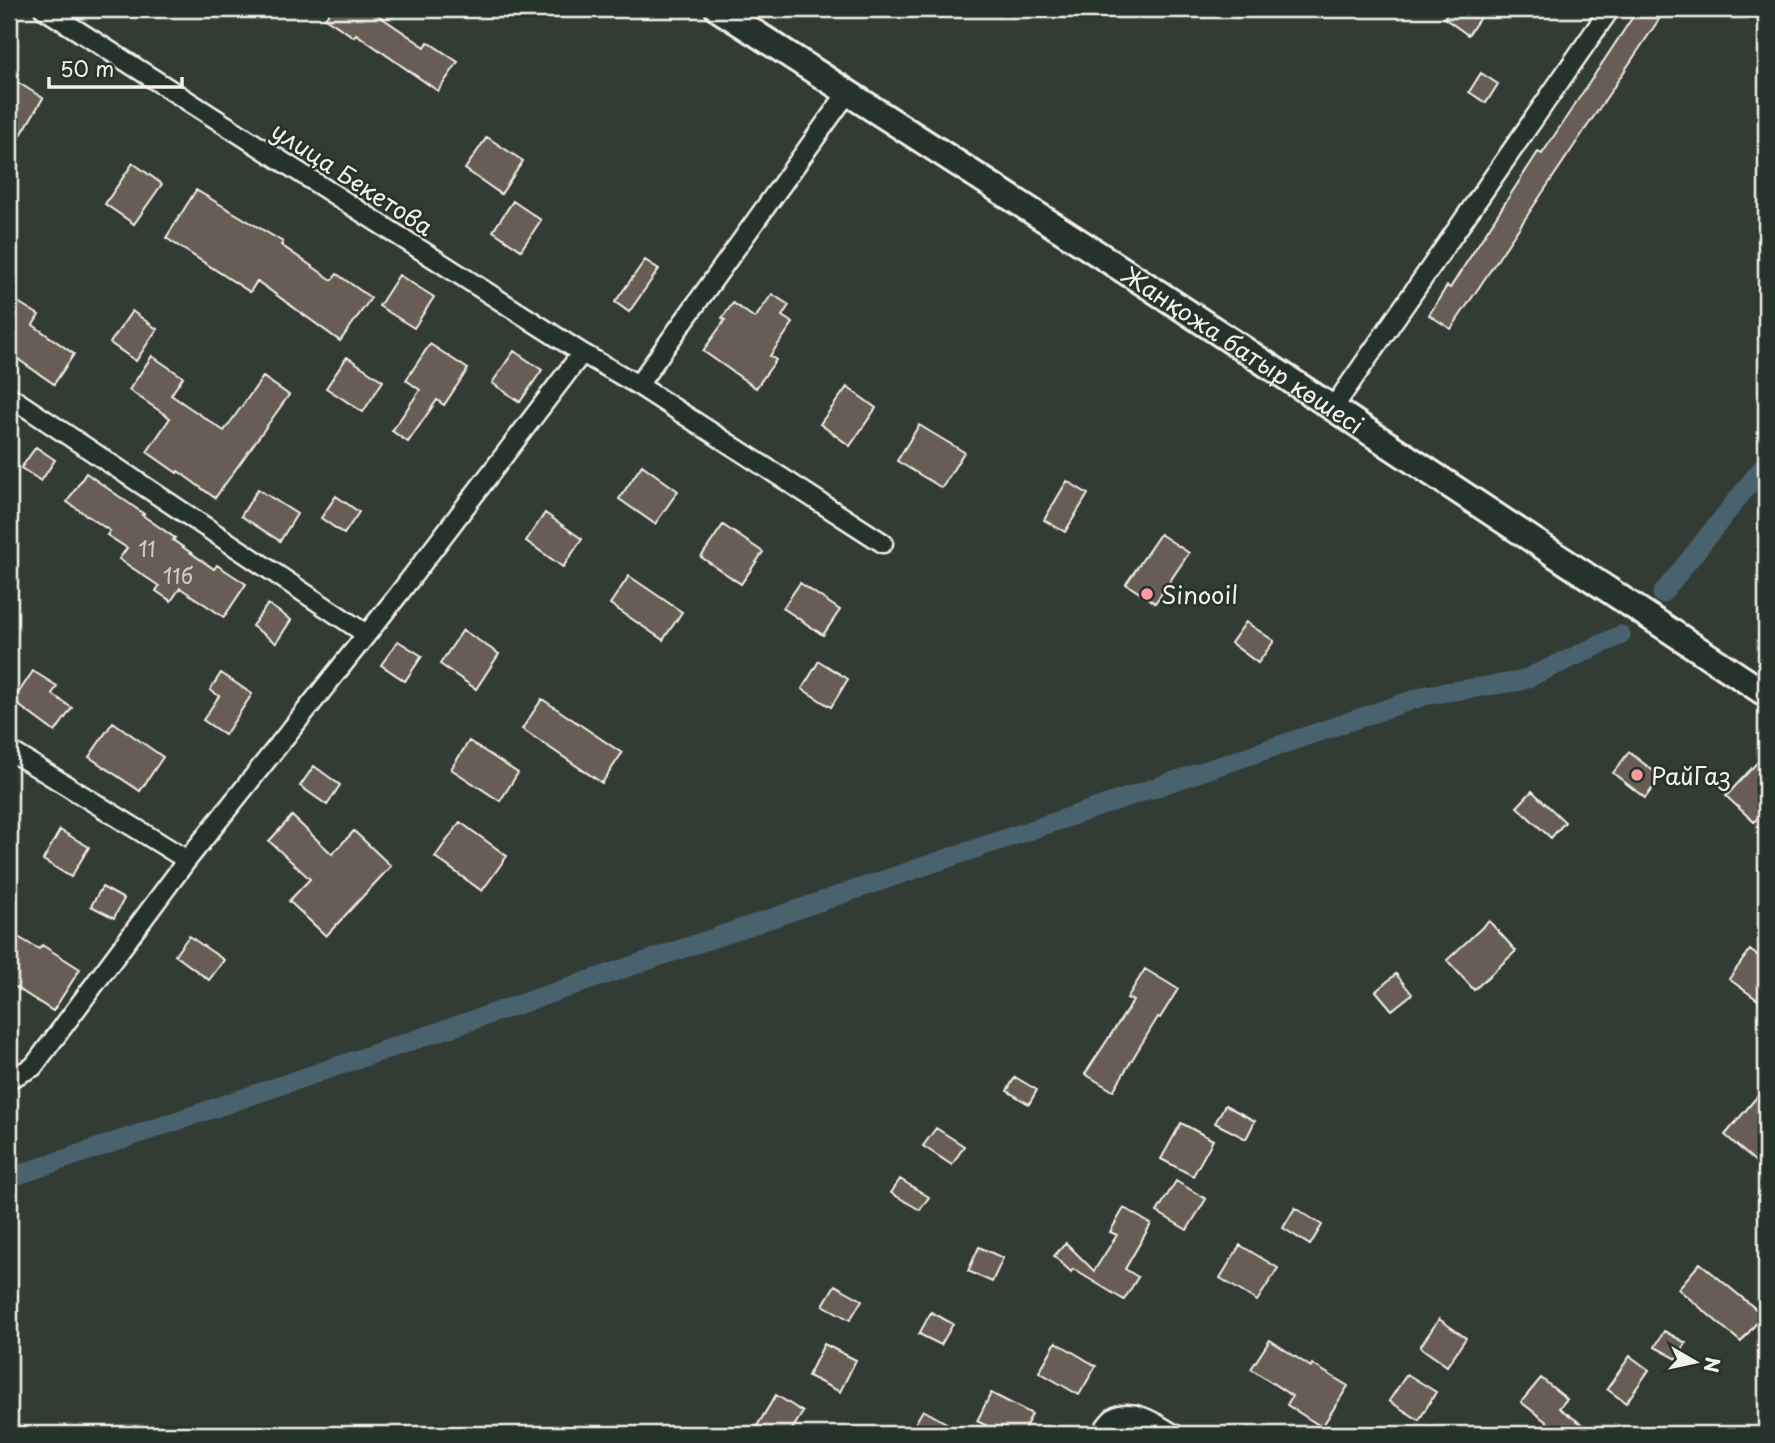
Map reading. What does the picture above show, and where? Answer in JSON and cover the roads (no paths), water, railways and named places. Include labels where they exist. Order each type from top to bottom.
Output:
[{"type":"street","name":"улица Бекетова","points":[[44,9],[582,354],[638,385],[883,543]]},
{"type":"street","name":"Жанқожа батыр көшесі","points":[[718,9],[1333,408],[1766,694]]},
{"type":"street","points":[[1333,408],[1610,9]]},
{"type":"street","points":[[638,385],[848,92]]},
{"type":"street","points":[[9,1079],[33,1067],[187,860],[398,595],[582,354]]},
{"type":"street","points":[[9,396],[366,634]]},
{"type":"street","points":[[9,750],[187,860]]},
{"type":"street","points":[[1100,1434],[1113,1418],[1125,1414],[1149,1419],[1174,1434]]},
{"type":"waterway","points":[[1662,594],[1766,463]]},
{"type":"waterway","points":[[9,1178],[1427,695],[1521,681],[1621,635]]},
{"type":"place","name":"Sinooil","points":[[1147,594]]},
{"type":"place","name":"РайГаз","points":[[1637,775]]}]
